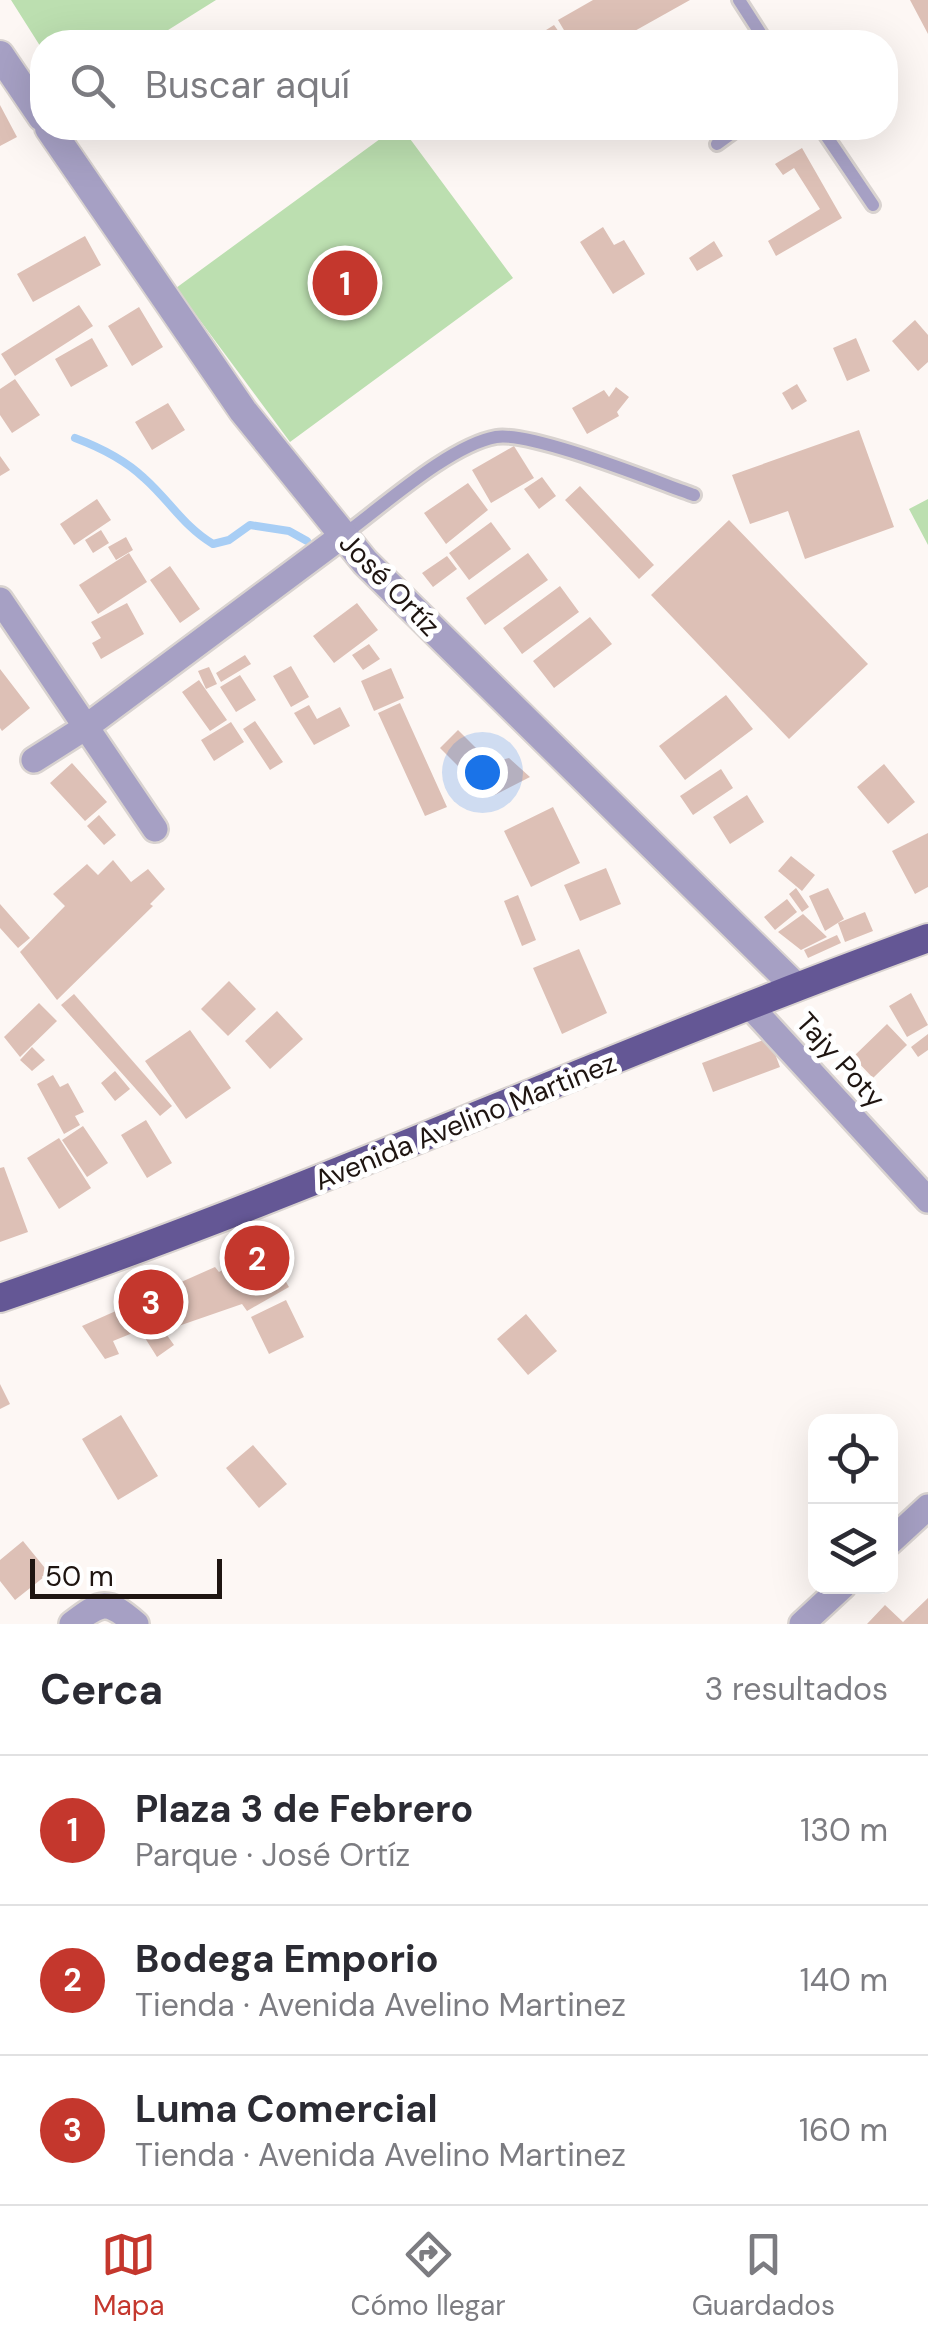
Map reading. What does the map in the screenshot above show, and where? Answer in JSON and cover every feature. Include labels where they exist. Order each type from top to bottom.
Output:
[{"type":"main road","name":"Avenida Avelino Martinez","points":[[0,1298],[114,1259],[441,1132],[749,1004],[928,938]]},
{"type":"street","points":[[0,56],[30,100]]},
{"type":"street","name":"José Ortíz","points":[[58,140],[243,411],[342,536],[378,576],[795,986]]},
{"type":"street","points":[[34,760],[86,727],[342,536]]},
{"type":"street","points":[[0,600],[154,829]]},
{"type":"street","name":"Tajy Poty","points":[[749,1004],[928,1200]]},
{"type":"street","points":[[898,1535],[928,1508]]},
{"type":"street","points":[[802,1624],[834,1594]]},
{"type":"street","points":[[72,1624],[93,1608],[106,1604],[118,1608],[136,1624]]},
{"type":"lane","points":[[739,0],[758,30]]},
{"type":"lane","points":[[717,144],[722,140]]},
{"type":"lane","points":[[829,140],[873,205]]},
{"type":"lane","points":[[342,536],[458,451],[498,436],[545,444],[694,494]]},
{"type":"green space","points":[[11,0],[216,0],[168,30],[30,30]]},
{"type":"green space","points":[[379,140],[411,140],[513,278],[290,442],[176,288]]},
{"type":"green space","points":[[928,499],[928,545],[909,509]]},
{"type":"building","points":[[593,0],[690,0],[636,30],[564,30],[558,20]]},
{"type":"building","points":[[910,0],[928,0],[928,34]]},
{"type":"building","points":[[0,105],[17,137],[0,146]]},
{"type":"building","points":[[802,148],[842,218],[776,256],[768,241],[820,209],[794,168],[783,175],[775,164]]},
{"type":"building","points":[[603,227],[614,245],[624,240],[645,274],[613,294],[580,242]]},
{"type":"building","points":[[85,236],[101,265],[33,302],[17,274]]},
{"type":"building","points":[[714,241],[723,256],[697,271],[689,258]]},
{"type":"building","points":[[79,305],[93,326],[15,376],[1,354]]},
{"type":"building","points":[[139,307],[163,347],[132,366],[108,326]]},
{"type":"building","points":[[915,320],[928,335],[928,362],[918,371],[892,341]]},
{"type":"building","points":[[92,338],[108,366],[71,387],[55,359]]},
{"type":"building","points":[[856,338],[870,371],[847,381],[833,348]]},
{"type":"building","points":[[15,379],[40,415],[12,433],[0,415],[0,389]]},
{"type":"building","points":[[797,384],[807,401],[792,410],[782,393]]},
{"type":"building","points":[[616,387],[629,397],[617,412],[619,416],[587,434],[572,408],[604,390],[609,397]]},
{"type":"building","points":[[168,403],[185,430],[152,450],[135,422]]},
{"type":"building","points":[[859,430],[894,527],[805,559],[788,511],[750,524],[732,475]]},
{"type":"building","points":[[514,446],[534,478],[491,503],[472,470]]},
{"type":"building","points":[[0,456],[10,470],[0,476]]},
{"type":"building","points":[[542,477],[556,496],[539,509],[524,489]]},
{"type":"building","points":[[468,483],[488,510],[446,544],[424,513]]},
{"type":"building","points":[[580,486],[654,565],[639,579],[565,500]]},
{"type":"building","points":[[97,499],[111,520],[74,545],[60,524]]},
{"type":"building","points":[[729,520],[868,664],[789,739],[651,595]]},
{"type":"building","points":[[491,522],[511,549],[469,580],[449,553]]},
{"type":"building","points":[[101,530],[109,543],[93,553],[85,540]]},
{"type":"building","points":[[126,537],[133,550],[116,560],[108,547]]},
{"type":"building","points":[[129,553],[147,582],[98,614],[79,585]]},
{"type":"building","points":[[528,553],[548,580],[485,625],[466,598]]},
{"type":"building","points":[[447,556],[457,569],[433,587],[422,573]]},
{"type":"building","points":[[170,566],[200,609],[180,623],[150,580]]},
{"type":"building","points":[[560,586],[579,612],[522,654],[503,628]]},
{"type":"building","points":[[127,603],[144,634],[101,659],[92,643],[101,638],[91,622]]},
{"type":"building","points":[[357,603],[378,630],[334,663],[313,636]]},
{"type":"building","points":[[590,617],[612,644],[554,688],[533,661]]},
{"type":"building","points":[[369,644],[380,659],[363,670],[352,655]]},
{"type":"building","points":[[245,655],[251,664],[221,682],[216,673]]},
{"type":"building","points":[[291,666],[309,697],[291,707],[273,676]]},
{"type":"building","points":[[209,667],[217,684],[206,689],[198,671]]},
{"type":"building","points":[[391,668],[404,698],[374,711],[361,681]]},
{"type":"building","points":[[0,669],[30,708],[2,731],[0,728]]},
{"type":"building","points":[[240,675],[256,700],[236,712],[220,687]]},
{"type":"building","points":[[199,680],[227,720],[210,731],[182,692]]},
{"type":"building","points":[[726,695],[753,729],[685,780],[659,746]]},
{"type":"building","points":[[400,703],[447,807],[425,816],[378,713]]},
{"type":"building","points":[[309,705],[317,719],[340,707],[350,726],[314,745],[294,713]]},
{"type":"building","points":[[255,721],[283,762],[270,770],[243,729]]},
{"type":"building","points":[[231,722],[244,742],[214,761],[201,740]]},
{"type":"building","points":[[458,730],[476,748],[458,766],[440,748]]},
{"type":"building","points":[[509,758],[530,777],[495,795],[469,768]]},
{"type":"building","points":[[72,763],[107,802],[85,821],[50,783]]},
{"type":"building","points":[[884,764],[915,802],[888,824],[857,787]]},
{"type":"building","points":[[721,769],[733,788],[693,815],[680,796]]},
{"type":"building","points":[[747,795],[764,822],[730,844],[713,817]]},
{"type":"building","points":[[553,807],[580,863],[531,887],[504,831]]},
{"type":"building","points":[[99,815],[116,835],[104,845],[87,826]]},
{"type":"building","points":[[928,833],[928,887],[915,894],[892,851]]},
{"type":"building","points":[[791,856],[815,875],[802,891],[778,871]]},
{"type":"building","points":[[113,860],[131,882],[148,869],[165,889],[150,904],[153,906],[57,1000],[20,952],[65,906],[53,894],[87,864],[98,875]]},
{"type":"building","points":[[606,868],[621,904],[580,921],[564,885]]},
{"type":"building","points":[[796,888],[809,907],[802,912],[789,894]]},
{"type":"building","points":[[828,888],[844,919],[825,931],[809,896]]},
{"type":"building","points":[[518,895],[536,940],[522,946],[504,901]]},
{"type":"building","points":[[787,899],[797,912],[775,930],[764,917]]},
{"type":"building","points":[[0,904],[30,938],[18,948],[0,928]]},
{"type":"building","points":[[865,912],[873,931],[845,942],[838,923]]},
{"type":"building","points":[[803,914],[827,937],[801,950],[778,932]]},
{"type":"building","points":[[837,935],[841,943],[808,958],[804,950]]},
{"type":"building","points":[[579,949],[607,1013],[562,1034],[533,968]]},
{"type":"building","points":[[229,981],[256,1009],[228,1036],[201,1009]]},
{"type":"building","points":[[911,993],[928,1025],[907,1037],[889,1006]]},
{"type":"building","points":[[74,994],[172,1106],[160,1116],[61,1005]]},
{"type":"building","points":[[39,1003],[57,1021],[20,1057],[4,1037]]},
{"type":"building","points":[[277,1011],[303,1039],[270,1069],[245,1041]]},
{"type":"building","points":[[887,1024],[907,1045],[873,1078],[853,1057]]},
{"type":"building","points":[[190,1030],[231,1088],[186,1119],[145,1061]]},
{"type":"building","points":[[928,1034],[928,1050],[918,1057],[911,1047]]},
{"type":"building","points":[[769,1038],[780,1067],[713,1092],[702,1063]]},
{"type":"building","points":[[32,1047],[45,1060],[32,1071],[20,1060]]},
{"type":"building","points":[[115,1071],[130,1089],[115,1101],[101,1083]]},
{"type":"building","points":[[53,1075],[60,1087],[68,1083],[84,1112],[75,1116],[80,1125],[64,1134],[37,1084]]},
{"type":"building","points":[[146,1120],[172,1163],[147,1178],[121,1135]]},
{"type":"building","points":[[83,1126],[108,1163],[87,1177],[62,1140]]},
{"type":"building","points":[[59,1138],[91,1188],[59,1209],[27,1158]]},
{"type":"building","points":[[4,1167],[28,1232],[0,1242],[0,1168]]},
{"type":"building","points":[[264,1245],[289,1287],[247,1311],[242,1304],[164,1331],[174,1345],[157,1357],[140,1330],[113,1341],[119,1354],[105,1359],[82,1326],[215,1267],[219,1272]]},
{"type":"building","points":[[286,1300],[304,1337],[269,1354],[251,1317]]},
{"type":"building","points":[[526,1314],[557,1351],[528,1375],[497,1339]]},
{"type":"building","points":[[0,1384],[10,1404],[0,1409]]},
{"type":"building","points":[[121,1415],[158,1476],[118,1500],[82,1439]]},
{"type":"building","points":[[253,1445],[287,1484],[259,1508],[226,1468]]},
{"type":"building","points":[[23,1541],[49,1573],[15,1600],[0,1581],[0,1560]]},
{"type":"building","points":[[928,1598],[928,1624],[867,1624],[885,1605],[903,1622]]},
{"type":"waterway","points":[[75,438],[137,471],[194,530],[213,544],[229,540],[250,525],[289,531],[307,541]]},
{"type":"place","name":"Plaza 3 de Febrero","points":[[345,283]]},
{"type":"place","name":"Bodega Emporio","points":[[257,1258]]},
{"type":"place","name":"Luma Comercial","points":[[151,1302]]}]
